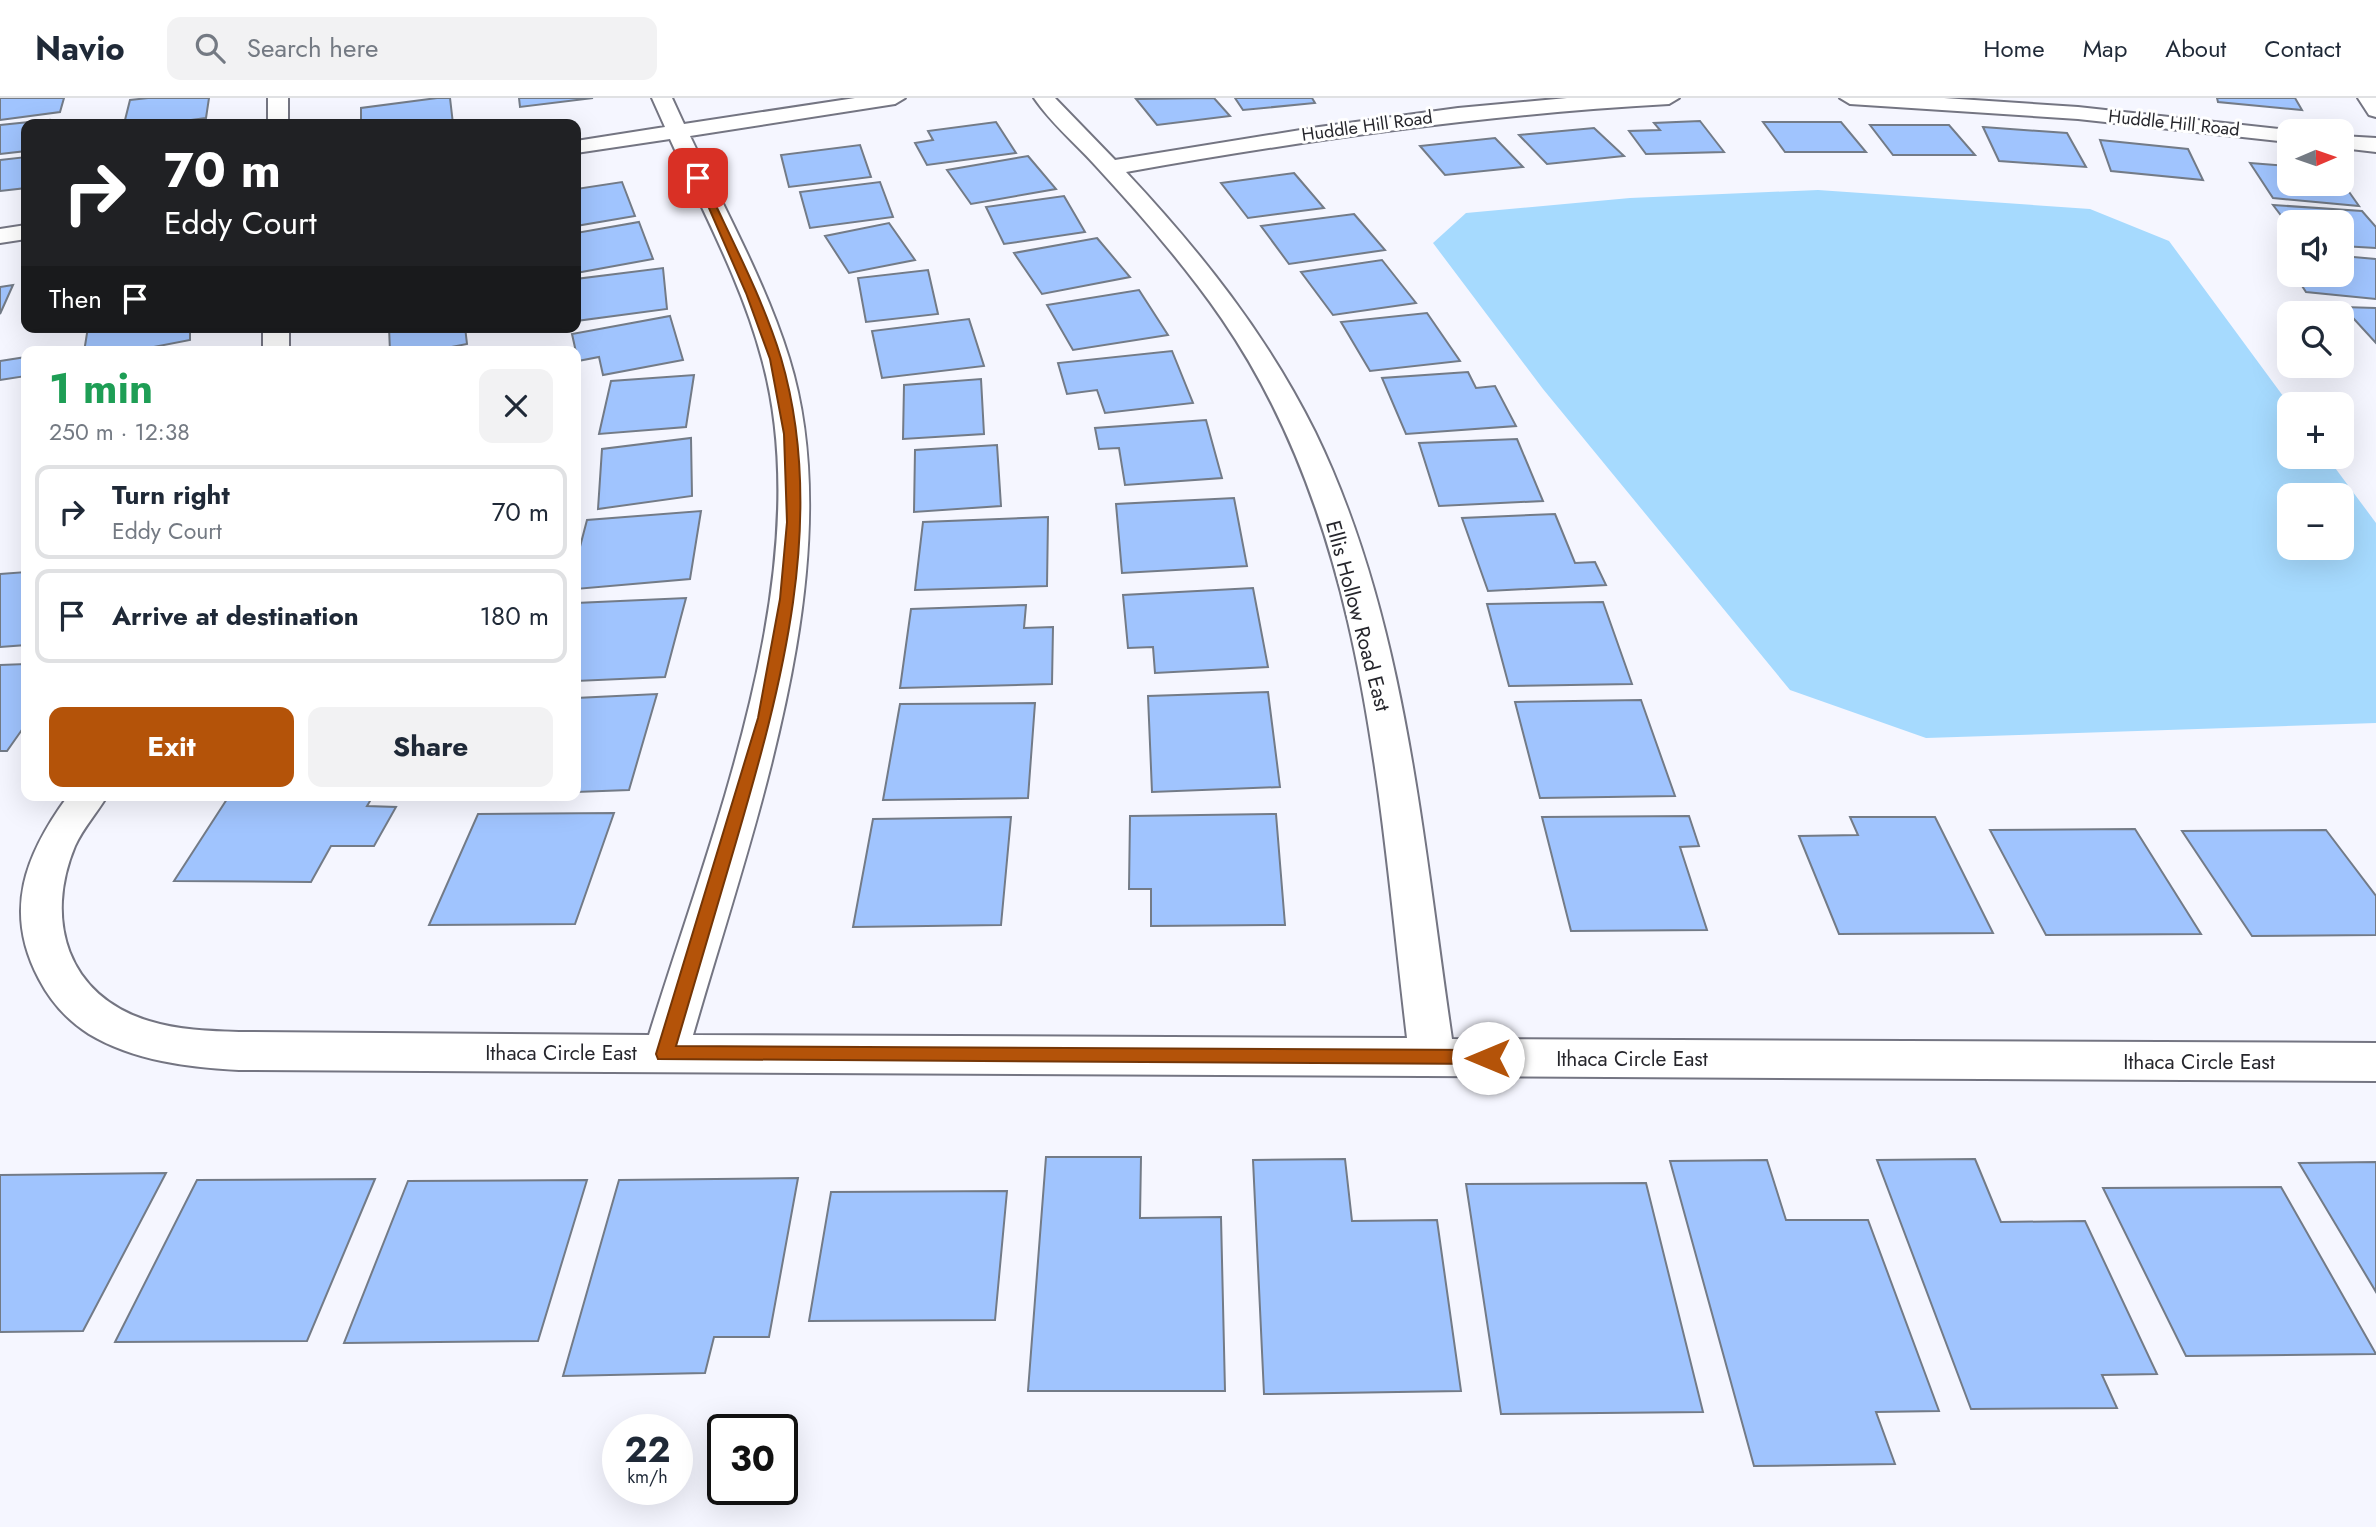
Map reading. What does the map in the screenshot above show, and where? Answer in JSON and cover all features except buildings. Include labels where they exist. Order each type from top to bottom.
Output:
[{"type":"street","points":[[278,98],[278,119]]},
{"type":"street","points":[[662,98],[751,293],[776,359],[790,434],[793,522],[787,599],[765,718],[665,1054]]},
{"type":"street","points":[[581,146],[895,98]]},
{"type":"street","name":"Ellis Hollow Road East","points":[[1044,98],[1110,168],[1209,281],[1258,353],[1302,438],[1342,539],[1382,694],[1432,1058]]},
{"type":"street","name":"Huddle Hill Road","points":[[1110,168],[1380,122],[1484,110],[1669,98]]},
{"type":"street","name":"Huddle Hill Road","points":[[1850,98],[2064,111],[2277,135]]},
{"type":"street","points":[[2368,98],[2376,111]]},
{"type":"street","points":[[2354,143],[2376,145]]},
{"type":"street","points":[[0,236],[21,233]]},
{"type":"street","name":"Ithaca Circle East","points":[[85,801],[56,844],[43,882],[41,931],[46,955],[64,987],[93,1013],[132,1035],[182,1047],[239,1051],[665,1054],[2376,1062]]},
{"type":"water","points":[[1818,190],[2090,209],[2169,241],[2280,392],[2277,392],[2277,469],[2336,469],[2346,483],[2277,483],[2277,560],[2354,560],[2354,493],[2376,523],[2376,723],[1926,738],[1790,690],[1543,389],[1433,243],[1466,213],[1630,198]]},
{"type":"route","points":[[698,178],[751,293],[776,359],[790,434],[793,522],[787,599],[765,718],[665,1054],[1488,1058]]}]
